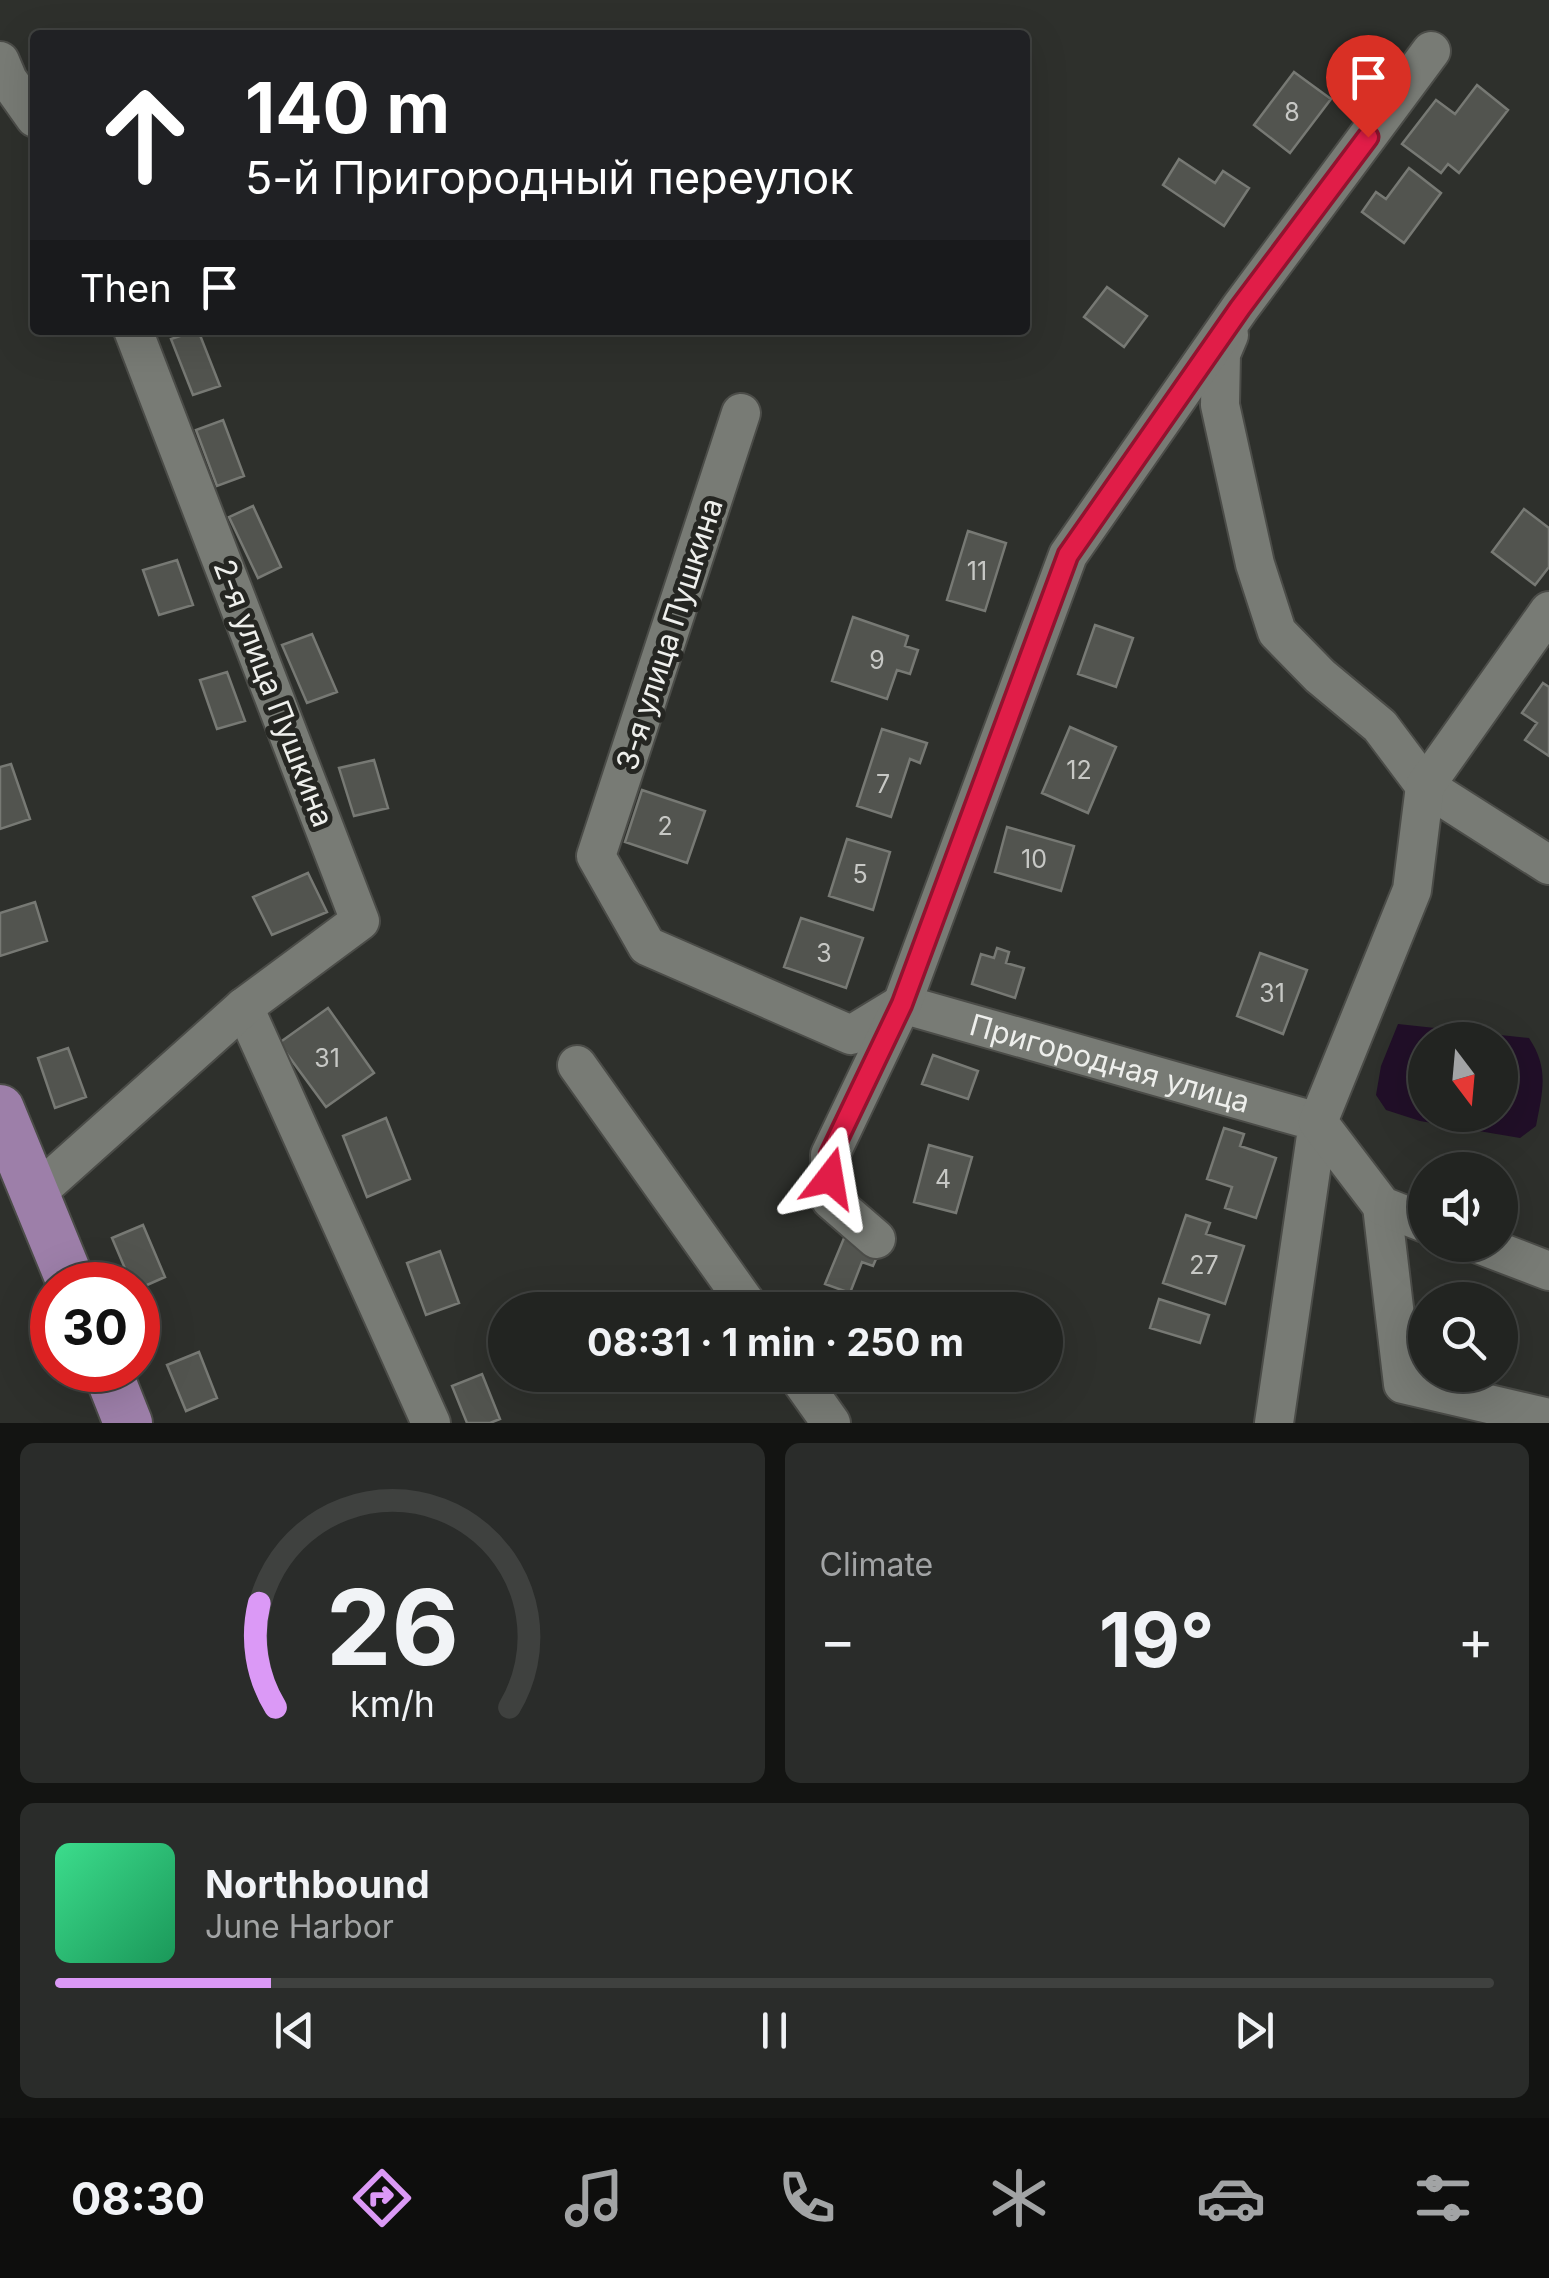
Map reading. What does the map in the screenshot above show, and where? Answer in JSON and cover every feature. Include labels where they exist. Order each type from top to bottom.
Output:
[{"type":"main road","points":[[0,1109],[63,1262]]},
{"type":"main road","points":[[116,1392],[128,1423]]},
{"type":"street","points":[[876,1239],[831,1200],[830,1155],[902,1004],[1068,555],[1240,308],[1431,51]]},
{"type":"street","points":[[3,75],[30,111]]},
{"type":"street","points":[[1240,308],[1222,354],[1220,406],[1254,564],[1277,632],[1320,676],[1380,726],[1424,786],[1549,864]]},
{"type":"street","name":"2-я улица Пушкина","points":[[35,1194],[244,1007],[360,921],[135,335]]},
{"type":"street","name":"3-я улица Пушкина","points":[[741,413],[596,856],[647,946],[851,1035],[902,1004]]},
{"type":"street","points":[[1274,1423],[1318,1122],[1412,890],[1424,786],[1549,612]]},
{"type":"street","name":"Пригородная улица","points":[[902,1004],[1318,1122]]},
{"type":"street","points":[[244,1007],[431,1423]]},
{"type":"street","points":[[577,1065],[738,1292]]},
{"type":"street","points":[[1318,1122],[1382,1206],[1403,1384],[1549,1418]]},
{"type":"street","points":[[1382,1206],[1408,1216]]},
{"type":"street","points":[[1518,1260],[1549,1272]]},
{"type":"street","points":[[809,1392],[832,1423]]},
{"type":"shaded area","points":[[1398,1024],[1408,1025],[1408,1117],[1386,1110],[1376,1095],[1381,1066]]},
{"type":"shaded area","points":[[1518,1037],[1529,1038],[1542,1070],[1536,1126],[1520,1138],[1485,1132],[1518,1132]]},
{"type":"building","points":[[1294,72],[1331,99],[1290,153],[1254,125]]},
{"type":"building","points":[[1477,85],[1508,110],[1459,173],[1448,164],[1441,173],[1402,144],[1436,100],[1455,114]]},
{"type":"building","points":[[1179,159],[1215,183],[1223,171],[1249,188],[1224,226],[1163,185]]},
{"type":"building","points":[[1409,168],[1441,193],[1404,243],[1362,212],[1376,192],[1386,199]]},
{"type":"building","points":[[1107,287],[1147,316],[1124,347],[1084,317]]},
{"type":"building","points":[[200,335],[220,386],[193,395],[171,339]]},
{"type":"building","points":[[223,420],[244,476],[217,486],[196,430]]},
{"type":"building","points":[[253,506],[281,567],[258,578],[229,517]]},
{"type":"building","points":[[1524,509],[1549,528],[1549,567],[1535,585],[1492,552]]},
{"type":"building","points":[[968,531],[1006,543],[985,611],[947,600]]},
{"type":"building","points":[[177,560],[193,605],[159,615],[143,570]]},
{"type":"building","points":[[853,617],[908,636],[905,646],[918,650],[910,674],[897,670],[887,699],[832,681]]},
{"type":"building","points":[[1095,625],[1133,638],[1116,687],[1078,674]]},
{"type":"building","points":[[312,634],[337,692],[307,703],[282,645]]},
{"type":"building","points":[[227,672],[245,721],[217,729],[200,680]]},
{"type":"building","points":[[1543,683],[1549,687],[1549,756],[1525,740],[1537,723],[1522,713]]},
{"type":"building","points":[[1070,727],[1116,747],[1088,813],[1042,793]]},
{"type":"building","points":[[882,729],[927,743],[920,763],[910,759],[891,817],[857,806]]},
{"type":"building","points":[[374,760],[388,808],[354,816],[339,768]]},
{"type":"building","points":[[11,764],[30,819],[0,829],[0,767]]},
{"type":"building","points":[[642,790],[705,811],[687,863],[625,842]]},
{"type":"building","points":[[1007,827],[1074,846],[1061,891],[995,872]]},
{"type":"building","points":[[847,839],[890,852],[873,910],[829,896]]},
{"type":"building","points":[[308,873],[327,912],[272,935],[253,897]]},
{"type":"building","points":[[35,902],[47,941],[0,956],[0,913]]},
{"type":"building","points":[[801,918],[863,938],[846,988],[784,967]]},
{"type":"building","points":[[997,948],[1009,952],[1006,963],[1024,968],[1015,998],[972,984],[981,954],[994,958]]},
{"type":"building","points":[[1260,953],[1307,970],[1283,1034],[1237,1016]]},
{"type":"building","points":[[328,1008],[374,1073],[326,1107],[279,1043]]},
{"type":"building","points":[[68,1048],[86,1097],[55,1108],[38,1058]]},
{"type":"building","points":[[933,1055],[978,1071],[968,1099],[922,1084]]},
{"type":"building","points":[[386,1118],[410,1179],[367,1197],[343,1136]]},
{"type":"building","points":[[1224,1128],[1244,1134],[1240,1146],[1276,1158],[1256,1218],[1225,1208],[1232,1187],[1207,1179]]},
{"type":"building","points":[[929,1145],[972,1157],[956,1213],[914,1202]]},
{"type":"building","points":[[1186,1215],[1210,1223],[1206,1234],[1244,1246],[1225,1304],[1163,1283]]},
{"type":"building","points":[[143,1225],[159,1262],[122,1262],[112,1238]]},
{"type":"building","points":[[844,1238],[879,1252],[873,1266],[862,1262],[850,1292],[825,1284]]},
{"type":"building","points":[[440,1251],[459,1303],[426,1315],[407,1263]]},
{"type":"building","points":[[1159,1299],[1209,1315],[1200,1343],[1150,1328]]},
{"type":"building","points":[[199,1352],[217,1398],[186,1411],[167,1365]]},
{"type":"building","points":[[482,1374],[500,1419],[467,1423],[452,1386]]},
{"type":"route","points":[[830,1178],[830,1155],[902,1004],[1068,555],[1240,308],[1368,137]]}]
